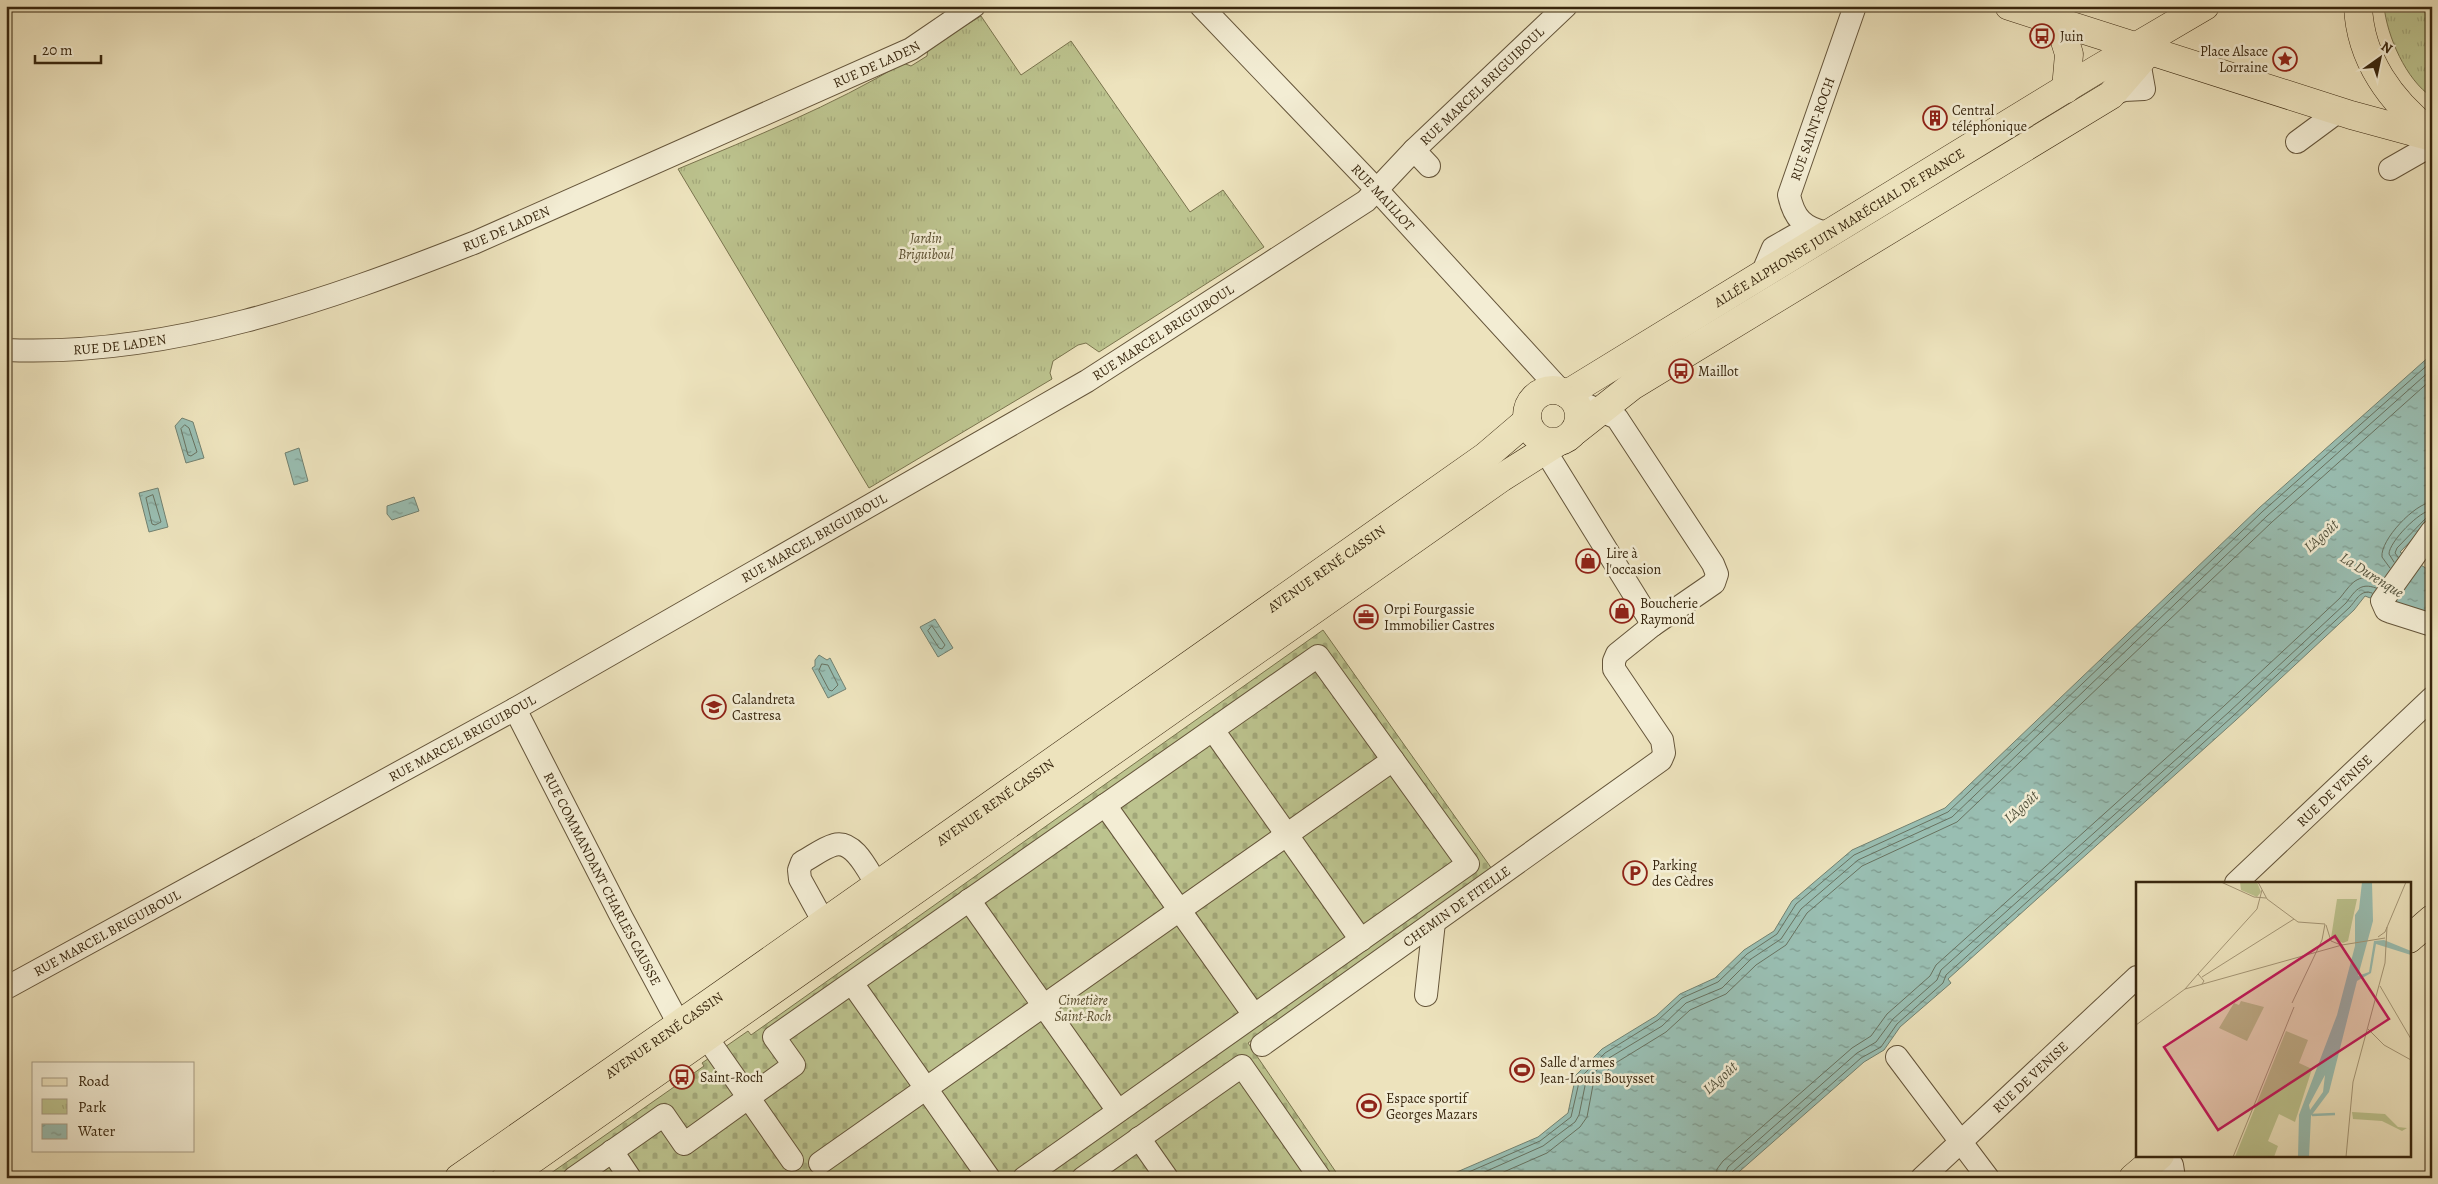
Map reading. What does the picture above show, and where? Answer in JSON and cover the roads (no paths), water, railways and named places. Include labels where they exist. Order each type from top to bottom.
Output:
[{"type":"main road","points":[[2009,6],[2059,22],[2141,53],[2432,137]]},
{"type":"main road","name":"ALLÉE ALPHONSE JUIN MARÉCHAL DE FRANCE","points":[[1548,436],[1609,415],[1623,392],[2111,96],[2141,53],[2166,30],[2205,6]]},
{"type":"main road","points":[[2362,13],[2381,82],[2398,102],[2432,133]]},
{"type":"main road","points":[[2059,22],[2069,54],[2066,89]]},
{"type":"main road","name":"ALLÉE ALPHONSE JUIN MARÉCHAL DE FRANCE","points":[[1567,394],[1762,274],[1822,232],[2066,89],[2141,53]]},
{"type":"main road","points":[[1552,390],[1567,394],[1580,414],[1548,436],[1527,412],[1535,396],[1552,390]]},
{"type":"main road","name":"AVENUE RENÉ CASSIN","points":[[459,1178],[1486,456],[1548,436]]},
{"type":"main road","name":"AVENUE RENÉ CASSIN","points":[[506,1178],[837,947],[1501,478],[1548,436]]},
{"type":"main road","points":[[935,844],[951,866]]},
{"type":"main road","points":[[2410,938],[2432,919]]},
{"type":"main road","points":[[545,1118],[560,1140]]},
{"type":"main road","points":[[2133,1178],[2160,1156]]},
{"type":"street","name":"RUE DE LADEN","points":[[6,350],[103,348],[188,335],[269,314],[407,269],[476,242],[911,49],[974,6]]},
{"type":"street","name":"RUE MAILLOT","points":[[1201,6],[1377,190],[1567,394]]},
{"type":"street","name":"RUE MARCEL BRIGUIBOUL","points":[[6,988],[515,709],[1087,381],[1366,201],[1377,190],[1422,158],[1566,6]]},
{"type":"street","name":"RUE SAINT-ROCH","points":[[1822,232],[1800,222],[1792,209],[1789,195],[1855,6]]},
{"type":"street","points":[[2111,96],[2124,90],[2144,89],[2141,53]]},
{"type":"street","points":[[2297,142],[2339,111]]},
{"type":"street","points":[[2390,169],[2432,146]]},
{"type":"street","points":[[1548,436],[1653,625],[1714,583],[1717,574],[1697,539],[1609,415],[1567,394]]},
{"type":"street","points":[[2432,531],[2411,558],[2386,607],[2432,625]]},
{"type":"street","name":"CHEMIN DE FITELLE","points":[[1262,1046],[1661,760],[1664,753],[1662,740],[1616,675],[1614,660],[1622,649],[1653,625]]},
{"type":"street","points":[[574,1178],[664,1116],[684,1144],[794,1065],[774,1037],[1318,656],[1468,864],[1024,1178]]},
{"type":"street","name":"RUE DE VENISE","points":[[2237,882],[2432,698]]},
{"type":"street","name":"RUE COMMANDANT CHARLES CAUSSE","points":[[515,709],[622,918],[680,1024],[701,1042],[749,1097],[789,1169]]},
{"type":"street","points":[[1213,730],[1361,940]]},
{"type":"street","points":[[789,1169],[804,1155],[815,1158],[821,1170],[926,1088],[1393,760]]},
{"type":"street","points":[[1105,805],[1254,1015]]},
{"type":"street","points":[[837,947],[800,878],[799,870],[802,862],[834,845],[844,844],[852,849],[878,885]]},
{"type":"street","points":[[969,900],[1118,1111]]},
{"type":"street","points":[[1426,995],[1434,922]]},
{"type":"street","name":"RUE DE VENISE","points":[[1922,1178],[2136,977]]},
{"type":"street","points":[[852,983],[989,1178]]},
{"type":"street","points":[[1898,1057],[1988,1178]]},
{"type":"street","points":[[1083,1178],[1242,1066],[1320,1178]]},
{"type":"street","points":[[1139,1138],[1167,1178]]},
{"type":"street","points":[[612,1151],[630,1178]]},
{"type":"street","points":[[2162,1156],[2172,1165],[2174,1178]]},
{"type":"water","points":[[2432,354],[2432,519],[2400,552],[2432,572],[2432,613],[2394,607],[2365,596],[2354,610],[2236,720],[1948,979],[1951,983],[1900,1027],[1884,1050],[1864,1062],[1732,1178],[1443,1178],[1538,1137],[1568,1113],[1576,1075],[1602,1049],[1656,1016],[1680,994],[1715,978],[1744,950],[1774,931],[1792,901],[1852,850],[1945,808],[2259,508]]},
{"type":"water","points":[[182,418],[193,422],[204,458],[186,463],[175,426]]},
{"type":"water","points":[[299,448],[308,481],[294,485],[285,453]]},
{"type":"water","points":[[158,488],[168,527],[149,532],[139,493]]},
{"type":"water","points":[[414,497],[419,511],[392,520],[387,514],[387,506]]},
{"type":"water","points":[[935,619],[953,648],[938,657],[920,627]]},
{"type":"water","points":[[819,655],[827,660],[830,658],[846,689],[828,698],[812,668],[815,666],[815,660]]},
{"type":"place","name":"Juin","points":[[2042,36]]},
{"type":"place","name":"Place Alsace Lorraine","points":[[2285,59]]},
{"type":"place","name":"Central téléphonique","points":[[1935,118]]},
{"type":"place","name":"Maillot","points":[[1681,371]]},
{"type":"place","name":"Lire à l'occasion","points":[[1588,561]]},
{"type":"place","name":"Boucherie Raymond","points":[[1622,611]]},
{"type":"place","name":"Orpi Fourgassie Immobilier Castres","points":[[1366,617]]},
{"type":"place","name":"Calandreta Castresa","points":[[714,707]]},
{"type":"place","name":"Parking des Cèdres","points":[[1635,873]]},
{"type":"place","name":"Salle d'armes Jean-Louis Bouysset","points":[[1522,1070]]},
{"type":"place","name":"Saint-Roch","points":[[682,1077]]},
{"type":"place","name":"Espace sportif Georges Mazars","points":[[1369,1106]]},
{"type":"park label","name":"Jardin Briguiboul","points":[[926,246]]},
{"type":"park label","name":"Cimetière Saint-Roch","points":[[1083,1008]]},
{"type":"water label","name":"L'Agoût","points":[[2321,536]]},
{"type":"water label","name":"La Durenque","points":[[2372,575]]},
{"type":"water label","name":"L'Agoût","points":[[2021,807]]},
{"type":"water label","name":"L'Agoût","points":[[1720,1078]]}]
